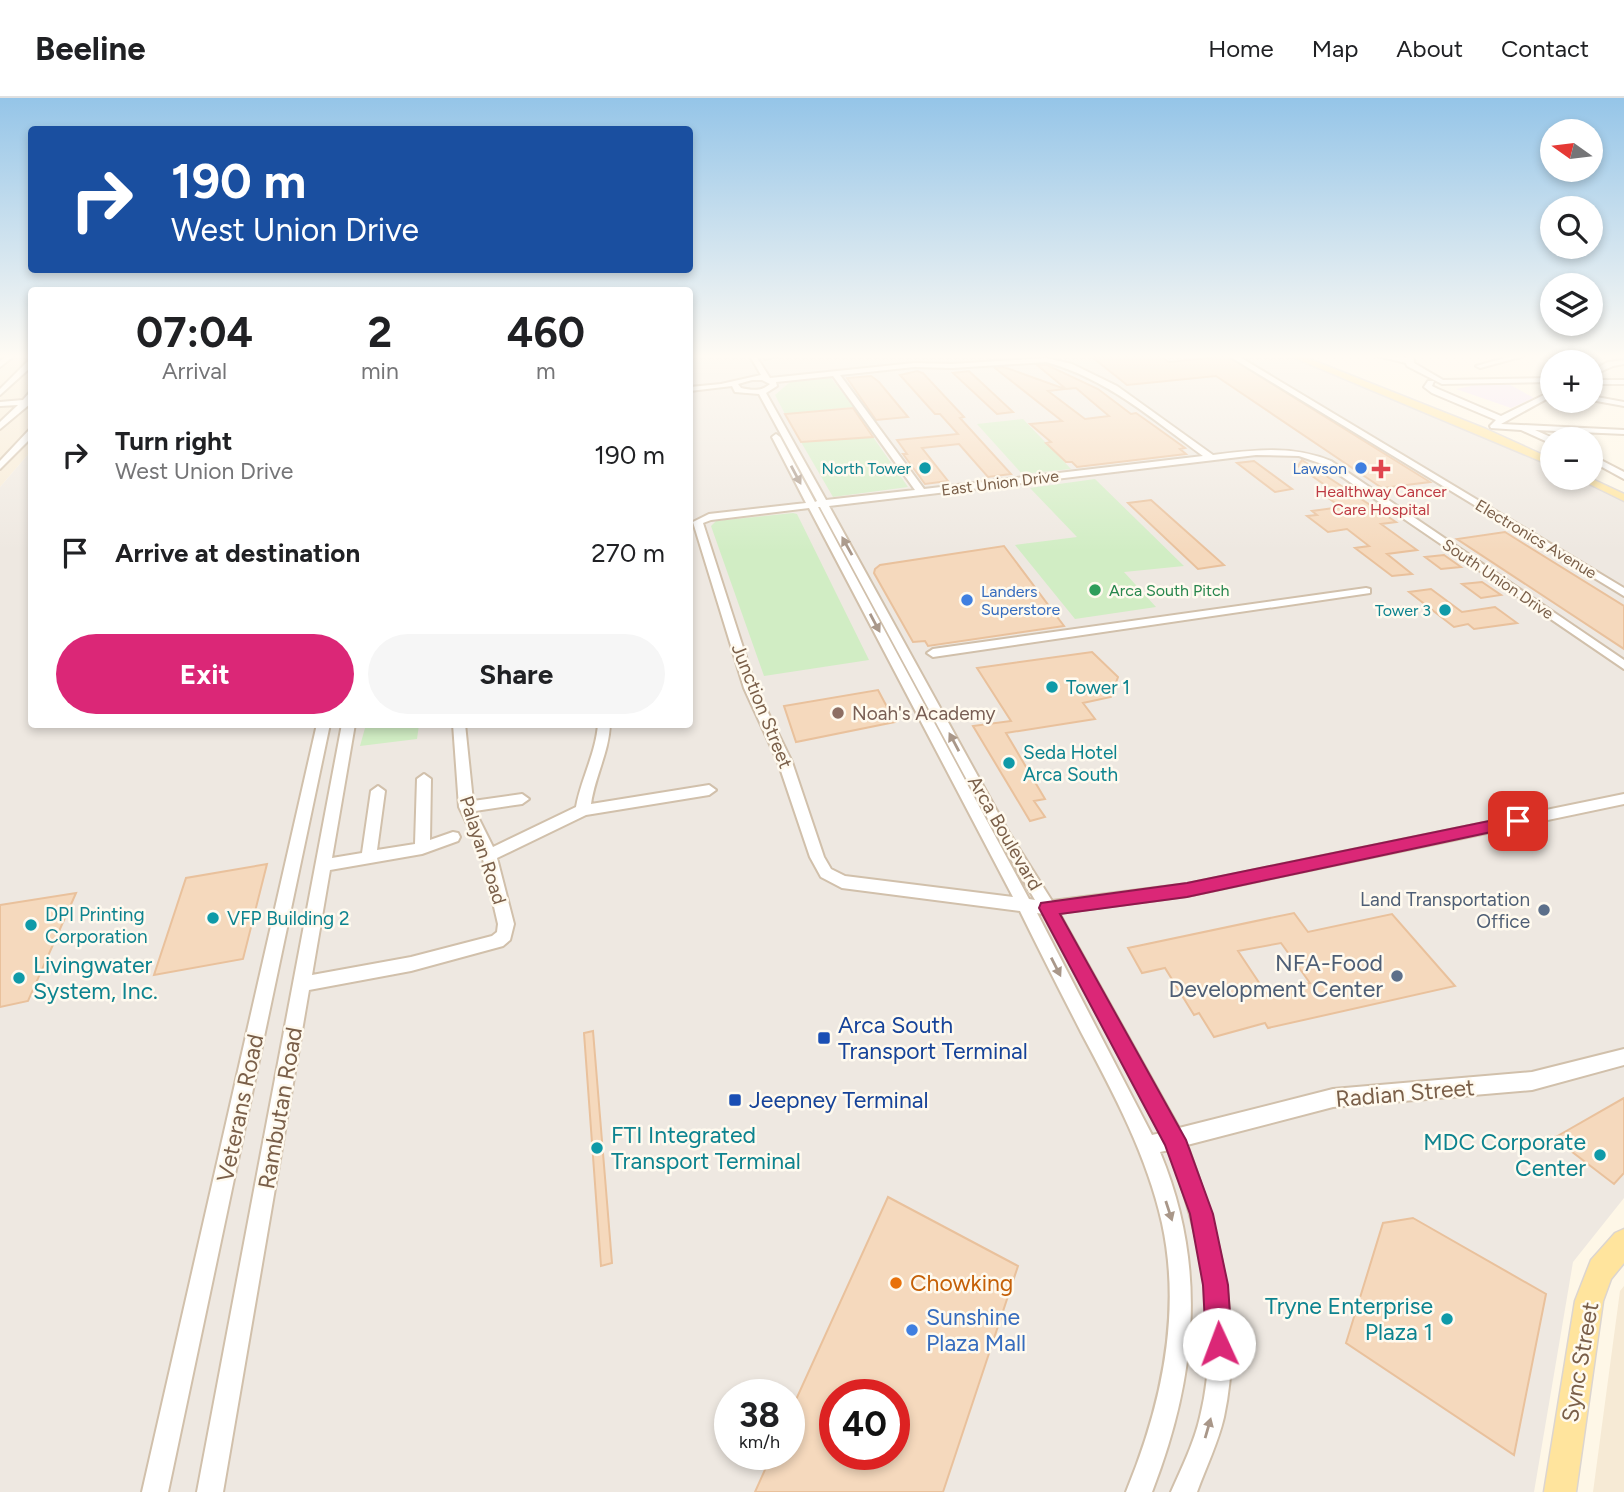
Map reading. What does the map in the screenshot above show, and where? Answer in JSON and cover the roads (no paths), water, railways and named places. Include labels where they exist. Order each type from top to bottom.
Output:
[{"type":"main road","points":[[1457,421],[1540,458]]},
{"type":"main road","points":[[1603,488],[1624,498]]},
{"type":"main road","name":"Sync Street","points":[[1560,1492],[1589,1301],[1601,1270],[1624,1242]]},
{"type":"street","name":"Arca Boulevard","points":[[773,421],[1026,906],[1147,1146],[1173,1224],[1181,1283],[1179,1345],[1171,1400],[1139,1492]]},
{"type":"street","points":[[870,421],[922,493]]},
{"type":"street","points":[[1160,421],[1211,458]]},
{"type":"street","name":"Electronics Avenue","points":[[1340,421],[1624,593]]},
{"type":"street","points":[[1482,431],[1499,421]]},
{"type":"street","points":[[1494,426],[1624,432]]},
{"type":"street","points":[[1521,427],[1540,436]]},
{"type":"street","points":[[0,466],[28,436]]},
{"type":"street","name":"East Union Drive","points":[[700,519],[1273,451],[1300,452]]},
{"type":"street","name":"South Union Drive","points":[[1300,452],[1328,463],[1624,665]]},
{"type":"street","points":[[1603,464],[1624,476]]},
{"type":"street","name":"Arca Boulevard","points":[[818,505],[1003,834],[1048,908],[1175,1140],[1202,1214],[1216,1285],[1220,1324],[1214,1407],[1204,1443],[1184,1492]]},
{"type":"street","name":"Junction Street","points":[[700,519],[698,526],[750,688],[788,771],[821,866],[826,873],[842,882],[1026,906]]},
{"type":"street","points":[[933,653],[1366,591]]},
{"type":"street","name":"Veterans Road","points":[[155,1492],[323,728]]},
{"type":"street","name":"Rambutan Road","points":[[210,1492],[348,728]]},
{"type":"street","name":"Palayan Road","points":[[302,984],[411,964],[497,941],[504,934],[506,924],[489,855],[466,807],[459,728]]},
{"type":"street","points":[[583,810],[587,785],[603,740],[604,728]]},
{"type":"street","points":[[422,848],[424,779]]},
{"type":"street","points":[[489,855],[583,810],[709,790]]},
{"type":"street","points":[[369,857],[378,791]]},
{"type":"street","points":[[466,807],[522,799]]},
{"type":"street","points":[[1026,906],[1048,908],[1187,890],[1624,799]]},
{"type":"street","points":[[324,865],[422,848],[453,837]]},
{"type":"street","name":"Radian Street","points":[[1147,1146],[1333,1098],[1532,1081],[1624,1057]]},
{"type":"place","name":"North Tower","points":[[925,468]]},
{"type":"place","name":"Lawson","points":[[1361,468]]},
{"type":"place","name":"Healthway Cancer Care Hospital","points":[[1381,469]]},
{"type":"place","name":"Arca South Pitch","points":[[1095,590]]},
{"type":"place","name":"Landers Superstore","points":[[967,600]]},
{"type":"place","name":"Tower 3","points":[[1445,610]]},
{"type":"place","name":"Tower 1","points":[[1052,687]]},
{"type":"place","name":"Noah's Academy","points":[[838,713]]},
{"type":"place","name":"Seda Hotel Arca South","points":[[1009,763]]},
{"type":"place","name":"Land Transportation Office","points":[[1544,910]]},
{"type":"place","name":"VFP Building 2","points":[[213,918]]},
{"type":"place","name":"DPI Printing Corporation","points":[[31,925]]},
{"type":"place","name":"NFA-Food Development Center","points":[[1397,976]]},
{"type":"place","name":"Livingwater System, Inc.","points":[[19,978]]},
{"type":"place","name":"Arca South Transport Terminal","points":[[824,1038]]},
{"type":"place","name":"Jeepney Terminal","points":[[735,1100]]},
{"type":"place","name":"FTI Integrated Transport Terminal","points":[[597,1148]]},
{"type":"place","name":"MDC Corporate Center","points":[[1600,1155]]},
{"type":"place","name":"Chowking","points":[[896,1283]]},
{"type":"place","name":"Tryne Enterprise Plaza 1","points":[[1447,1319]]},
{"type":"place","name":"Sunshine Plaza Mall","points":[[912,1330]]}]
